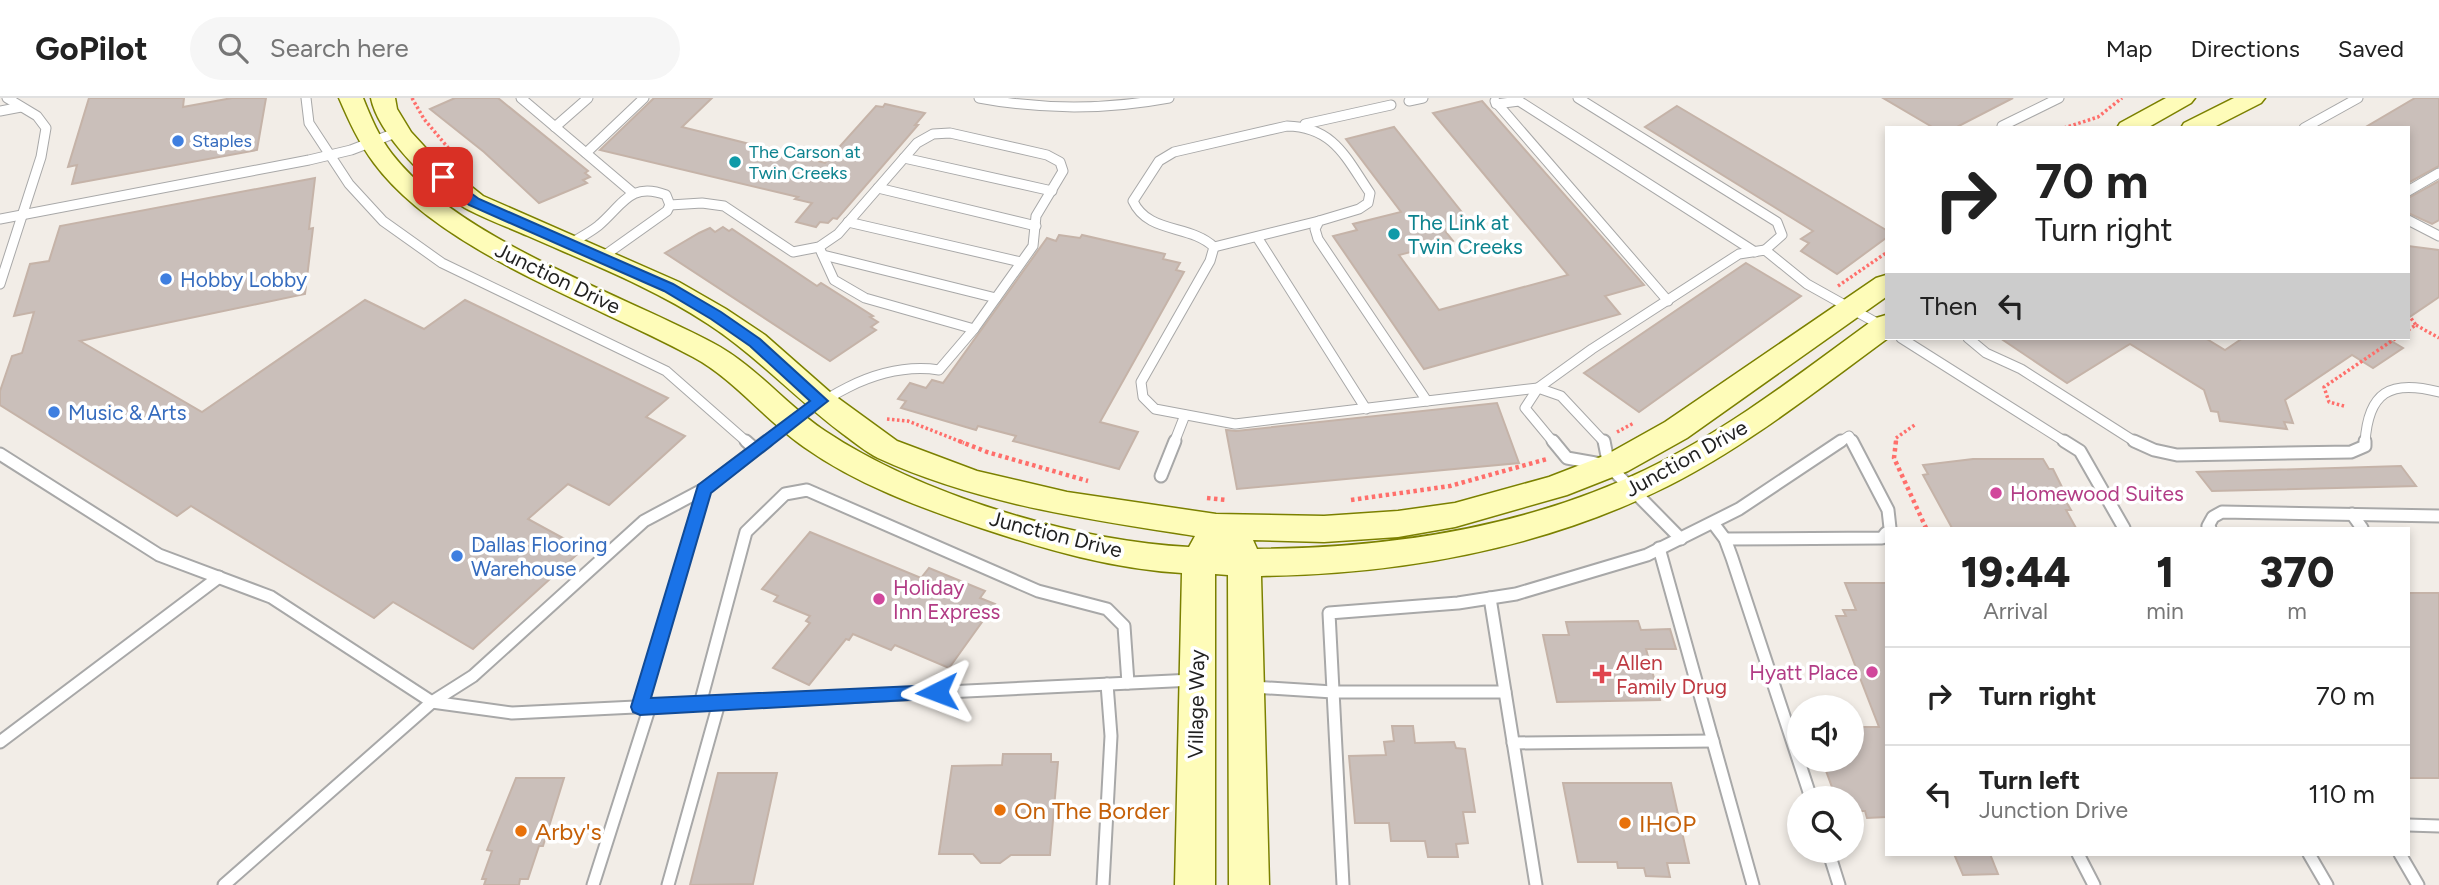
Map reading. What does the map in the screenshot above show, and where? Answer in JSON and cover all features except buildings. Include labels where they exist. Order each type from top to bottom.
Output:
[{"type":"street","name":"Junction Drive","points":[[351,98],[371,142],[399,178],[461,226],[489,245],[709,353],[826,448],[879,477],[930,499],[1035,533],[1113,552],[1244,562],[1328,560],[1447,546],[1535,525],[1632,490],[1668,473],[1733,435],[1885,333]]},
{"type":"street","name":"Junction Drive","points":[[383,98],[385,109],[398,132],[425,162],[474,202],[668,288],[716,316],[755,342],[820,401],[886,449],[972,482],[1067,504],[1226,527],[1324,529],[1398,524],[1455,514],[1556,486],[1609,466],[1676,430],[1885,285]]},
{"type":"street","points":[[2133,126],[2183,98]]},
{"type":"street","points":[[2197,126],[2253,98]]},
{"type":"street","points":[[461,226],[576,263],[601,258]]},
{"type":"street","points":[[1226,527],[1244,562],[1249,885]]},
{"type":"street","name":"Village Way","points":[[1195,885],[1199,559],[1226,527]]},
{"type":"lane","points":[[0,284],[41,157],[46,128],[37,116],[7,98]]},
{"type":"lane","points":[[306,98],[309,123],[349,184],[383,221],[442,263],[666,371],[755,449]]},
{"type":"lane","points":[[555,127],[588,98]]},
{"type":"lane","points":[[586,153],[644,98]]},
{"type":"lane","points":[[979,98],[1026,108],[1078,109],[1169,98]]},
{"type":"lane","points":[[1409,101],[1423,98]]},
{"type":"lane","points":[[1578,98],[1777,222],[1782,235],[1760,251],[1739,254],[1592,349],[1538,388],[1525,408],[1567,458],[1609,466]]},
{"type":"lane","points":[[2002,126],[2059,98]]},
{"type":"lane","points":[[2308,126],[2358,98]]},
{"type":"lane","points":[[528,100],[555,127],[633,193]]},
{"type":"lane","points":[[1495,101],[1519,101],[1760,251],[1807,284],[1885,327]]},
{"type":"lane","points":[[1495,101],[1668,301]]},
{"type":"lane","points":[[1214,247],[1207,237],[1155,223],[1143,218],[1135,210],[1133,201],[1159,161],[1174,152],[1391,105]]},
{"type":"lane","points":[[0,111],[22,107]]},
{"type":"lane","points":[[1214,247],[1319,221],[1359,209],[1368,203],[1370,193],[1327,135],[1304,125]]},
{"type":"lane","points":[[0,219],[330,155],[398,132]]},
{"type":"lane","points":[[224,885],[432,702],[473,676],[644,521],[704,489],[790,421],[820,401],[883,373],[918,368],[939,370],[974,329],[1032,246],[1036,216],[1063,171],[1060,162],[1047,155],[991,142],[950,133],[933,134],[917,143],[821,251]]},
{"type":"lane","points":[[904,158],[1052,191]]},
{"type":"lane","points":[[2410,190],[2439,173]]},
{"type":"lane","points":[[878,188],[1036,226]]},
{"type":"lane","points":[[570,244],[600,225],[625,197],[633,193],[660,191],[670,199],[669,208]]},
{"type":"lane","points":[[601,258],[669,208],[702,203],[724,206],[793,252],[821,251],[996,298]]},
{"type":"lane","points":[[1319,221],[1315,229],[1318,239],[1428,402]]},
{"type":"lane","points":[[2410,221],[2439,236]]},
{"type":"lane","points":[[848,222],[1021,262]]},
{"type":"lane","points":[[1256,237],[1366,409]]},
{"type":"lane","points":[[1214,247],[1210,261],[1141,382],[1143,397],[1155,409],[1236,424],[1538,388],[1561,396],[1604,439],[1609,466],[1681,539]]},
{"type":"lane","points":[[821,251],[834,280],[865,298],[974,329]]},
{"type":"lane","points":[[1906,340],[2080,451],[2123,527]]},
{"type":"lane","points":[[1970,340],[1986,353],[2021,369],[2135,442],[2177,455],[2351,452],[2365,446],[2367,415],[2375,399],[2389,391],[2407,387],[2439,392]]},
{"type":"lane","points":[[1161,476],[1185,415]]},
{"type":"lane","points":[[1343,885],[1329,613],[1490,598],[1575,578],[1647,555],[1713,523],[1849,436],[1888,510],[1890,527]]},
{"type":"lane","points":[[0,454],[159,555],[271,597],[432,702],[512,713],[1196,680]]},
{"type":"lane","points":[[593,885],[704,489]]},
{"type":"lane","points":[[700,704],[746,533],[785,494],[807,490],[1038,591],[1107,609],[1124,626],[1128,683]]},
{"type":"lane","points":[[2209,527],[2213,517],[2222,512],[2439,516]]},
{"type":"lane","points":[[2352,514],[2361,527]]},
{"type":"lane","points":[[1713,523],[1725,539],[1807,786]]},
{"type":"lane","points":[[1725,539],[1882,538],[1885,534]]},
{"type":"lane","points":[[1660,548],[1753,885]]},
{"type":"lane","points":[[0,742],[219,577]]},
{"type":"lane","points":[[1490,598],[1536,885]]},
{"type":"lane","points":[[1103,885],[1111,736],[1107,684]]},
{"type":"lane","points":[[1247,686],[1333,692],[1505,692]]},
{"type":"lane","points":[[668,885],[719,703]]},
{"type":"lane","points":[[1513,743],[1713,741]]},
{"type":"lane","points":[[2410,825],[2439,826]]},
{"type":"lane","points":[[2079,856],[2094,885]]},
{"type":"lane","points":[[2310,856],[2327,885]]},
{"type":"lane","points":[[2401,856],[2418,885]]},
{"type":"lane","points":[[1832,863],[1839,885]]},
{"type":"path","points":[[2070,126],[2098,117],[2122,98]]},
{"type":"path","points":[[2410,317],[2416,325],[2439,338]]},
{"type":"path","points":[[2410,329],[2416,325]]},
{"type":"path","points":[[2344,406],[2329,402],[2324,387],[2393,340]]},
{"type":"path","points":[[1916,424],[1896,438],[1894,457],[1926,527]]},
{"type":"place","name":"Staples","points":[[178,141]]},
{"type":"place","name":"The Carson at Twin Creeks","points":[[735,162]]},
{"type":"place","name":"The Link at Twin Creeks","points":[[1394,234]]},
{"type":"place","name":"Hobby Lobby","points":[[166,279]]},
{"type":"place","name":"Music & Arts","points":[[54,412]]},
{"type":"place","name":"Homewood Suites","points":[[1996,493]]},
{"type":"place","name":"Dallas Flooring Warehouse","points":[[457,556]]},
{"type":"place","name":"Holiday Inn Express","points":[[879,599]]},
{"type":"place","name":"Hyatt Place","points":[[1872,672]]},
{"type":"place","name":"Allen Family Drug","points":[[1602,674]]},
{"type":"place","name":"On The Border","points":[[1000,810]]},
{"type":"place","name":"IHOP","points":[[1625,823]]},
{"type":"place","name":"Arby's","points":[[521,831]]},
{"type":"route","points":[[443,177],[474,202],[668,288],[716,316],[755,342],[820,401],[790,421],[704,489],[640,707],[937,692]]}]
